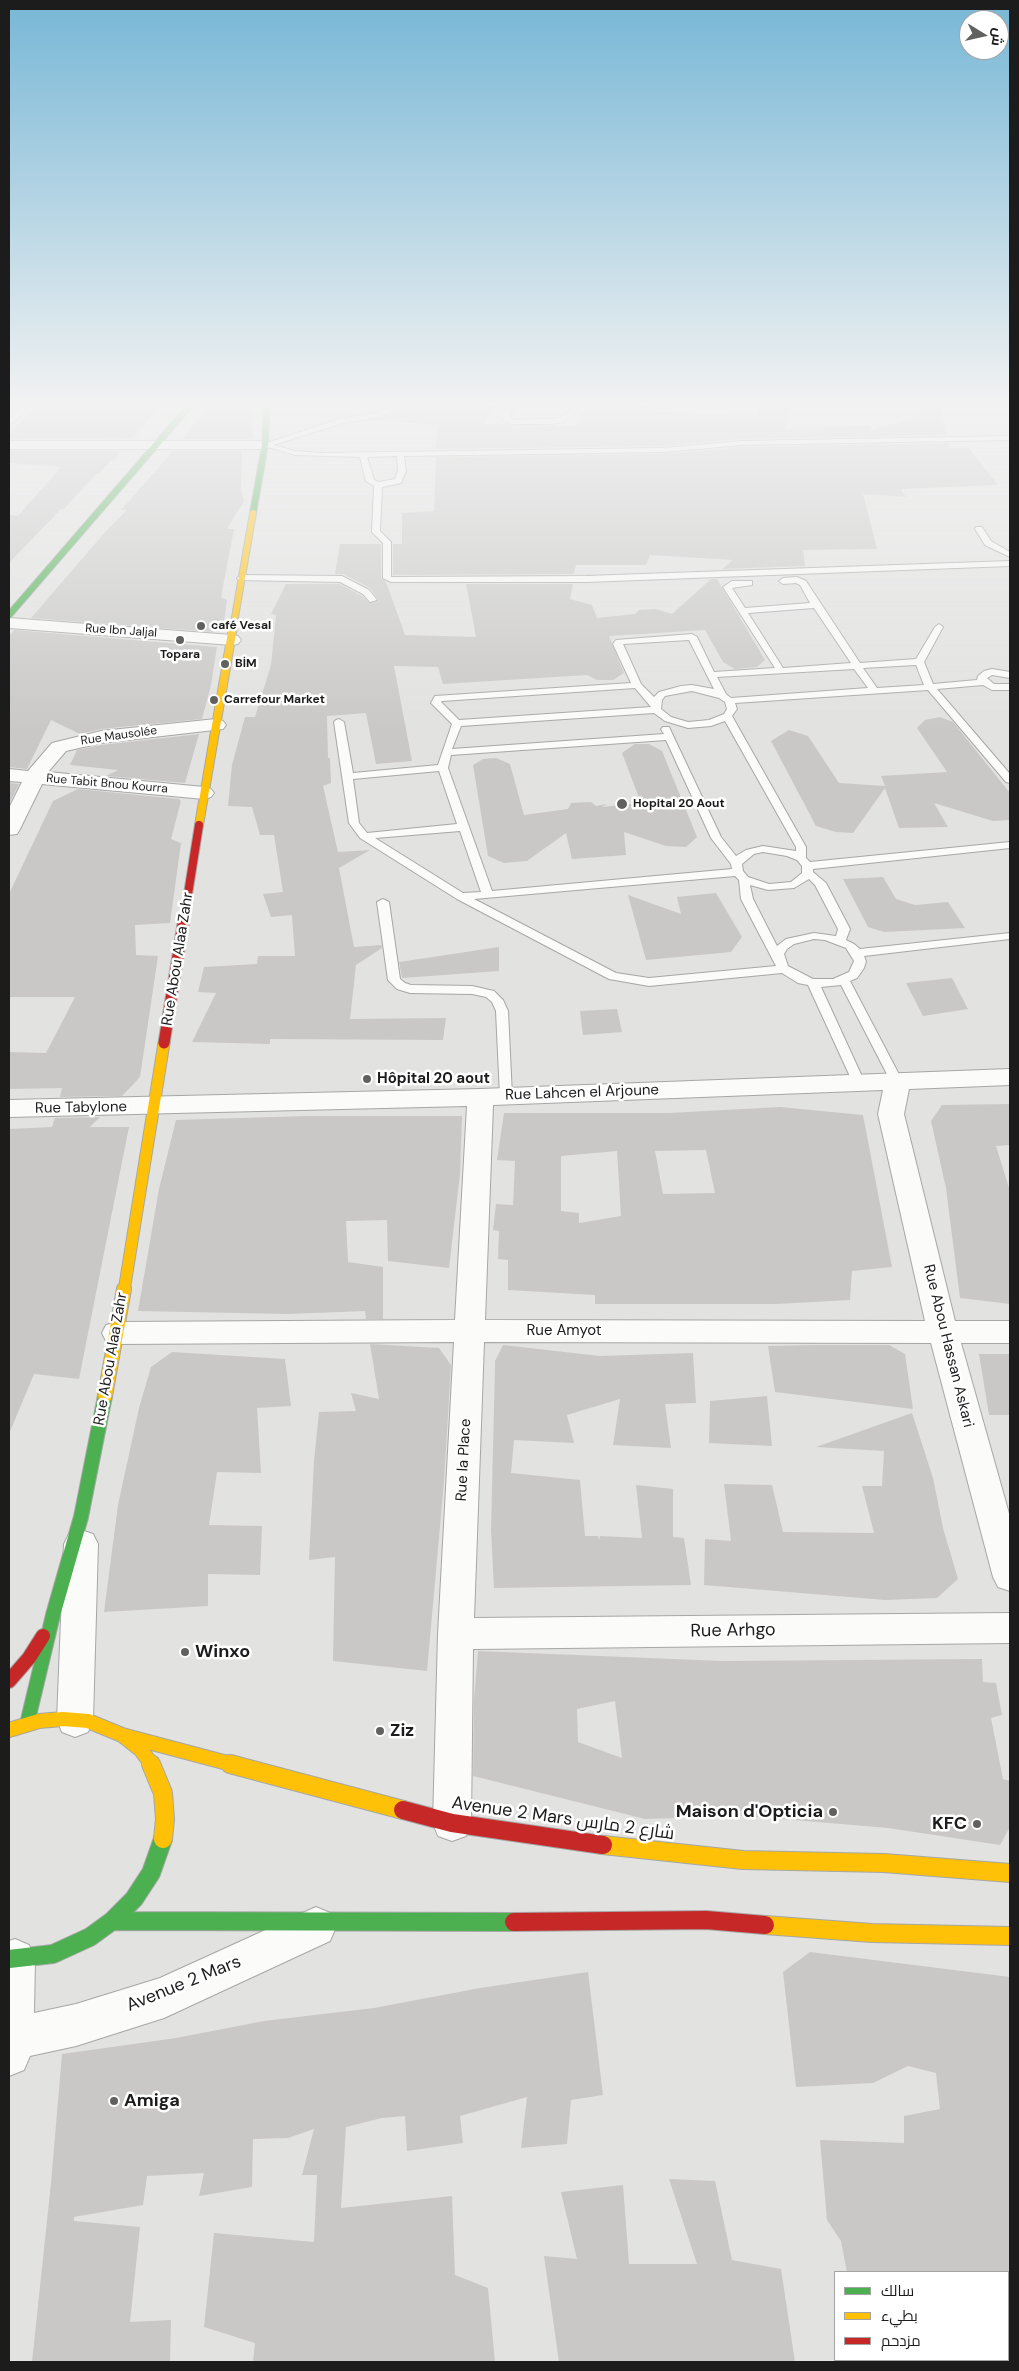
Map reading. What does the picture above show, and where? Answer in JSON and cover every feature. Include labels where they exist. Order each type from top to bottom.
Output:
[{"type":"street","points":[[9,615],[99,512]]},
{"type":"street","name":"Rue Abou Alaa Zahr","points":[[27,1724],[81,1517],[117,1333],[204,793],[253,512]]},
{"type":"street","name":"Rue Ibn Jaljal","points":[[9,623],[232,640]]},
{"type":"street","name":"Rue Mausolée","points":[[9,829],[40,767],[59,747],[78,741],[134,733],[216,726]]},
{"type":"street","name":"Rue Tabit Bnou Kourra","points":[[9,775],[204,793]]},
{"type":"street","name":"Rue Lahcen el Arjoune","points":[[154,1106],[493,1097],[1010,1077]]},
{"type":"street","name":"Rue Abou Hassan Askari","points":[[897,1082],[891,1114],[943,1332],[1010,1577]]},
{"type":"street","points":[[859,1083],[891,1114]]},
{"type":"street","name":"Rue la Place","points":[[452,1823],[456,1634],[470,1331],[493,1097]]},
{"type":"street","name":"Rue Tabylone","points":[[9,1109],[154,1106]]},
{"type":"street","name":"Rue Amyot","points":[[117,1333],[470,1331],[1010,1332]]},
{"type":"street","name":"Rue Abou Alaa Zahr","points":[[75,1720],[81,1517]]},
{"type":"street","points":[[9,1681],[29,1658],[54,1615]]},
{"type":"street","name":"Rue Arhgo","points":[[456,1634],[1010,1628]]},
{"type":"street","points":[[9,1730],[51,1719],[75,1720],[100,1725],[122,1735],[141,1750],[155,1770],[163,1793],[165,1819],[162,1846],[151,1873],[134,1899],[112,1921],[90,1937],[66,1949],[40,1956],[12,1959],[10,2045]]},
{"type":"street","name":"Avenue 2 Mars شارع 2 مارس","points":[[122,1735],[452,1823],[585,1844],[743,1860],[884,1863],[1010,1873]]},
{"type":"street","points":[[112,1921],[471,1924],[706,1920],[872,1934],[1010,1936]]},
{"type":"street","name":"Avenue 2 Mars","points":[[10,2045],[164,1997],[325,1922]]},
{"type":"lane","points":[[377,512],[376,532],[387,542],[387,578],[394,580],[586,579],[1010,564]]},
{"type":"lane","points":[[979,529],[988,543],[1010,555]]},
{"type":"lane","points":[[241,578],[342,579],[366,592],[374,600]]},
{"type":"lane","points":[[781,670],[727,587],[728,585],[800,581],[874,691]]},
{"type":"lane","points":[[742,611],[816,605]]},
{"type":"lane","points":[[919,662],[939,627]]},
{"type":"lane","points":[[637,685],[438,698],[436,703],[457,723],[657,710],[672,721],[688,725],[711,724],[727,716],[732,709],[711,675],[692,637],[619,642],[618,644],[637,685],[657,710],[716,838],[740,872],[755,884],[782,888],[799,883],[805,866],[801,847],[727,716]]},
{"type":"lane","points":[[711,675],[919,662]]},
{"type":"lane","points":[[919,662],[930,687],[1010,780]]},
{"type":"lane","points":[[983,682],[981,678],[987,673],[999,672],[1010,675]]},
{"type":"lane","points":[[657,710],[662,694],[680,689],[703,689],[726,698],[874,691],[983,682],[992,687],[1010,687]]},
{"type":"lane","points":[[338,722],[354,823],[364,836],[461,897],[601,971],[629,980],[649,982],[781,966]]},
{"type":"lane","points":[[457,723],[446,752],[443,768],[487,894]]},
{"type":"lane","points":[[446,752],[669,737]]},
{"type":"lane","points":[[348,776],[443,768]]},
{"type":"lane","points":[[364,836],[464,827]]},
{"type":"lane","points":[[805,866],[1010,845]]},
{"type":"lane","points":[[781,966],[778,954],[782,946],[790,941],[814,936],[840,941],[857,954],[860,961],[853,975],[835,983],[813,983],[796,978],[781,966],[747,899],[740,872],[741,857],[750,852],[763,849],[777,849],[805,866],[820,883],[844,929],[840,941]]},
{"type":"lane","points":[[461,897],[740,872]]},
{"type":"lane","points":[[383,902],[394,980],[400,986],[410,989],[472,990],[490,994],[497,1000],[502,1011],[493,1097]]},
{"type":"lane","points":[[857,954],[1009,934]]},
{"type":"lane","points":[[844,980],[897,1082]]},
{"type":"lane","points":[[813,983],[859,1083]]},
{"type":"building","points":[[22,512],[58,512],[9,563],[9,515],[18,516]]},
{"type":"building","points":[[125,512],[238,512],[227,529],[234,529],[221,597],[227,600],[224,622],[213,632],[31,618],[106,531]]},
{"type":"building","points":[[867,512],[877,549],[803,550],[805,566],[722,569],[733,560],[650,555],[646,565],[576,565],[574,574],[393,575],[393,544],[402,544],[402,513]]},
{"type":"building","points":[[340,544],[381,544],[381,578],[386,582],[405,635],[476,637],[466,584],[573,584],[570,599],[592,605],[597,618],[635,614],[639,610],[656,609],[672,614],[711,579],[717,579],[765,660],[757,667],[735,669],[723,662],[705,630],[609,636],[624,673],[613,680],[597,680],[587,675],[443,684],[438,667],[394,666],[412,761],[376,764],[366,713],[327,716],[328,758],[330,758],[331,783],[323,786],[338,852],[370,850],[339,868],[354,947],[381,945],[382,948],[356,965],[350,1019],[446,1018],[443,1040],[270,1039],[270,1044],[192,1042],[216,993],[198,992],[204,967],[257,964],[258,956],[295,956],[292,915],[271,917],[263,894],[283,892],[274,835],[260,835],[252,807],[228,806],[232,765],[245,717],[255,717],[271,665],[276,615],[271,614],[286,584],[340,584],[362,596],[369,603],[379,601],[370,588],[343,574],[335,574]]},
{"type":"building","points":[[14,630],[217,647],[211,685],[202,719],[101,729],[80,734],[51,720],[27,769],[9,767],[9,637]]},
{"type":"building","points":[[940,717],[953,722],[1010,793],[1010,820],[993,821],[934,803],[948,827],[899,828],[885,788],[853,833],[836,832],[816,826],[771,741],[789,730],[808,736],[839,783],[885,786],[881,776],[947,772],[917,728],[925,720]]},
{"type":"building","points":[[199,734],[185,783],[106,776],[118,770],[70,765],[77,750],[101,745]]},
{"type":"building","points":[[635,744],[649,744],[662,751],[697,837],[686,847],[666,846],[624,832],[626,855],[572,859],[566,833],[527,861],[504,863],[488,856],[473,765],[483,759],[496,758],[510,764],[524,815],[568,809],[571,803],[591,802],[596,806],[607,804],[602,807],[641,803],[622,753]]},
{"type":"building","points":[[9,783],[19,784],[9,804]]},
{"type":"building","points":[[78,789],[179,799],[181,801],[171,839],[181,843],[170,923],[135,925],[136,955],[158,956],[140,1077],[122,1096],[60,1097],[62,1088],[9,1089],[9,1052],[46,1053],[75,997],[9,997],[9,894],[53,801]]},
{"type":"building","points":[[883,877],[896,899],[915,905],[948,902],[965,928],[884,932],[868,927],[843,879]]},
{"type":"building","points":[[716,893],[742,937],[731,952],[646,960],[628,895],[681,914],[677,897]]},
{"type":"building","points":[[499,947],[499,971],[402,978],[399,962]]},
{"type":"building","points":[[952,978],[968,1009],[923,1016],[906,983]]},
{"type":"building","points":[[617,1009],[622,1032],[583,1035],[580,1011]]},
{"type":"building","points":[[1010,1104],[1010,1145],[996,1146],[1010,1191],[1010,1304],[960,1298],[946,1188],[931,1121],[942,1105]]},
{"type":"building","points":[[780,1107],[863,1115],[892,1267],[852,1271],[850,1300],[776,1304],[595,1304],[595,1295],[508,1290],[508,1260],[498,1259],[499,1231],[493,1230],[496,1204],[513,1205],[515,1161],[497,1160],[504,1113],[669,1113]],"holes":[[[706,1150],[715,1193],[663,1194],[655,1151]],[[617,1151],[621,1216],[579,1223],[579,1213],[561,1211],[561,1156]]]},
{"type":"building","points":[[307,1116],[462,1116],[460,1174],[449,1268],[388,1261],[387,1220],[346,1221],[348,1262],[383,1267],[383,1319],[366,1319],[365,1311],[288,1314],[138,1311],[159,1189],[176,1120]]},
{"type":"building","points":[[100,1117],[90,1127],[129,1127],[79,1379],[34,1374],[9,1434],[9,1129],[52,1127],[55,1118]]},
{"type":"building","points":[[370,1344],[439,1348],[451,1365],[444,1482],[427,1671],[333,1661],[335,1557],[309,1560],[314,1461],[319,1412],[356,1411],[351,1393],[379,1399]]},
{"type":"building","points":[[503,1345],[600,1356],[693,1353],[696,1403],[665,1404],[671,1448],[613,1445],[620,1399],[567,1415],[574,1443],[514,1440],[511,1473],[580,1480],[585,1536],[598,1536],[599,1540],[600,1536],[642,1538],[636,1485],[673,1489],[673,1537],[684,1538],[691,1585],[494,1588],[491,1530],[495,1361]]},
{"type":"building","points":[[889,1345],[905,1354],[913,1409],[775,1392],[768,1346]]},
{"type":"building","points":[[172,1352],[285,1359],[291,1406],[257,1408],[261,1473],[217,1472],[209,1525],[262,1526],[260,1575],[208,1574],[208,1606],[104,1612],[118,1505],[139,1408],[151,1367]]},
{"type":"building","points":[[979,1354],[1010,1354],[1010,1415],[989,1415]]},
{"type":"building","points":[[767,1396],[772,1446],[709,1443],[710,1401]]},
{"type":"building","points":[[912,1413],[933,1478],[943,1528],[958,1579],[937,1598],[885,1600],[704,1585],[705,1539],[731,1541],[724,1484],[772,1485],[783,1532],[874,1533],[862,1486],[882,1486],[884,1451],[816,1447]]},
{"type":"building","points":[[478,1651],[723,1661],[982,1659],[983,1682],[996,1683],[1002,1715],[991,1718],[1003,1779],[1010,1781],[1010,1827],[1000,1845],[888,1828],[746,1816],[645,1819],[473,1776],[474,1700]],"holes":[[[615,1701],[622,1758],[578,1742],[577,1709]]]},
{"type":"building","points":[[810,1952],[1010,1977],[1010,2272],[847,2271],[841,2241],[827,2220],[820,2140],[904,2143],[904,2116],[940,2109],[936,2073],[908,2066],[873,2083],[796,2087],[783,1972]]},
{"type":"building","points":[[588,1972],[603,2095],[571,2100],[567,2144],[521,2148],[527,2097],[460,2116],[463,2143],[407,2151],[405,2116],[382,2118],[346,2127],[341,2208],[452,2196],[455,2275],[488,2288],[495,2362],[253,2362],[255,2343],[204,2327],[214,2233],[314,2242],[317,2175],[302,2175],[314,2129],[288,2138],[253,2139],[252,2187],[199,2196],[204,2173],[147,2176],[143,2205],[74,2217],[74,2221],[140,2227],[130,2322],[171,2320],[170,2362],[32,2362],[51,2183],[62,2054],[176,2038],[264,2021],[374,2008],[480,1988]]},
{"type":"building","points":[[669,2179],[715,2181],[732,2260],[781,2269],[795,2362],[559,2362],[544,2256],[577,2259],[561,2192],[623,2185],[629,2264],[697,2264]]},
{"type":"traffic: fast","points":[[9,615],[98,512]]},
{"type":"traffic: fast","points":[[27,1724],[53,1615],[81,1517],[105,1396]]},
{"type":"traffic: fast","points":[[9,1959],[53,1954],[90,1937],[112,1921],[134,1899],[151,1873],[163,1839]]},
{"type":"traffic: fast","points":[[112,1921],[514,1922]]},
{"type":"traffic: slow","points":[[199,825],[253,513]]},
{"type":"traffic: slow","points":[[105,1396],[164,1043]]},
{"type":"traffic: slow","points":[[9,1730],[39,1721],[63,1719],[88,1721],[122,1735],[141,1750],[155,1770],[163,1793],[165,1819],[163,1839]]},
{"type":"traffic: slow","points":[[122,1735],[403,1810]]},
{"type":"traffic: slow","points":[[603,1845],[743,1860],[884,1863],[1010,1873]]},
{"type":"traffic: slow","points":[[765,1925],[872,1933],[1010,1936]]},
{"type":"traffic: jam","points":[[164,1043],[199,825]]},
{"type":"traffic: jam","points":[[9,1681],[29,1658],[43,1636]]},
{"type":"traffic: jam","points":[[403,1810],[452,1823],[603,1845]]},
{"type":"traffic: jam","points":[[514,1922],[706,1920],[765,1925]]},
{"type":"place","name":"café Vesal","points":[[201,626]]},
{"type":"place","name":"Topara","points":[[180,640]]},
{"type":"place","name":"BİM","points":[[225,664]]},
{"type":"place","name":"Carrefour Market","points":[[214,700]]},
{"type":"place","name":"Hopital 20 Aout","points":[[622,804]]},
{"type":"place","name":"Hôpital 20 aout","points":[[367,1079]]},
{"type":"place","name":"Winxo","points":[[185,1652]]},
{"type":"place","name":"Ziz","points":[[380,1731]]},
{"type":"place","name":"Maison d'Opticia","points":[[833,1812]]},
{"type":"place","name":"KFC","points":[[977,1824]]},
{"type":"place","name":"Amiga","points":[[114,2101]]}]
